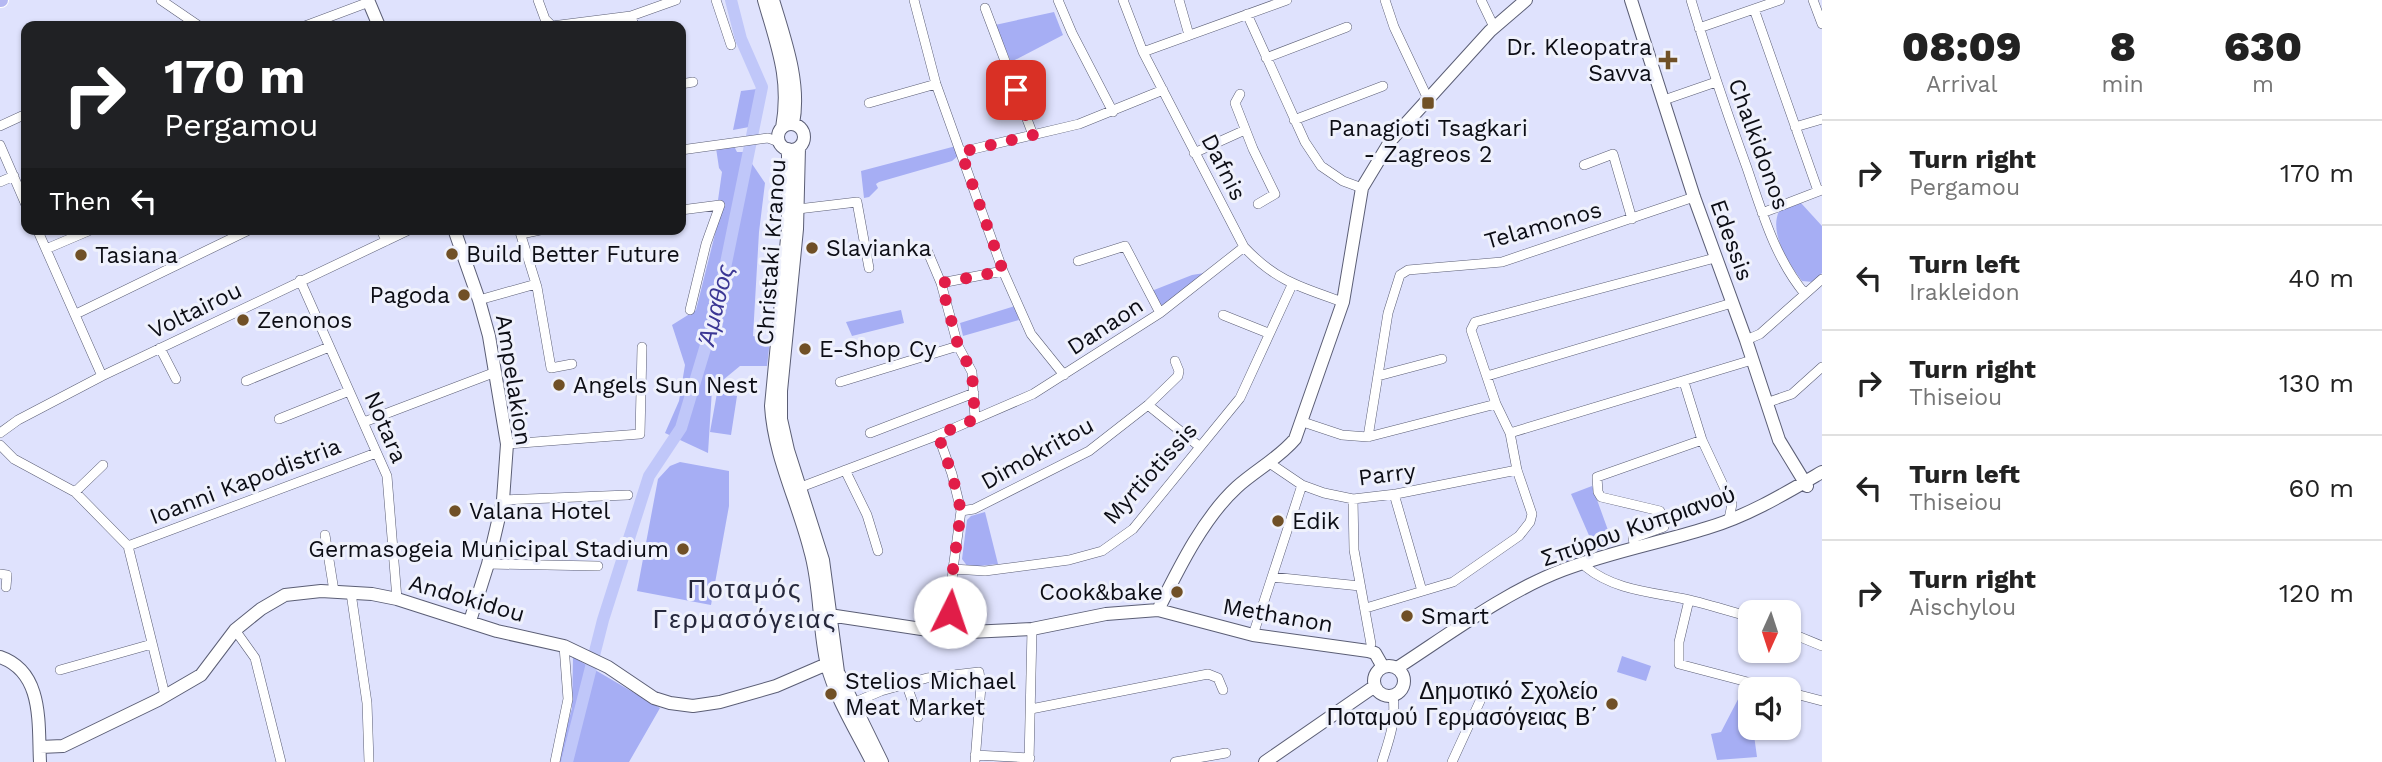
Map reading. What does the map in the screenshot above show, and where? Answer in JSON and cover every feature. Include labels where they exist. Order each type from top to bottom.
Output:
[{"type":"main road","name":"Christaki Kranou","points":[[764,0],[784,71],[786,106],[784,137],[788,228],[771,406],[772,420],[779,453],[814,562],[838,672],[882,762]]},
{"type":"main road","name":"Christaki Kranou","points":[[773,0],[792,70],[795,103],[784,137],[798,209],[780,406],[784,434],[823,560],[827,664],[835,687],[872,762]]},
{"type":"main road","points":[[1158,610],[1215,512],[1236,488],[1295,439],[1343,302],[1362,188],[1391,140],[1494,27],[1526,0]]},
{"type":"main road","name":"Edessis","points":[[1631,0],[1694,197],[1766,403],[1782,447],[1806,484]]},
{"type":"main road","points":[[368,1],[377,21]]},
{"type":"main road","name":"Ampelakion","points":[[456,235],[489,337],[507,444],[503,499],[488,564],[470,621]]},
{"type":"main road","name":"Σπύρου Κυπριανού","points":[[1400,671],[1542,585],[1586,567],[1712,531],[1763,510],[1822,471]]},
{"type":"main road","name":"Σπύρου Κυπριανού","points":[[1400,671],[1470,621],[1540,580],[1561,571],[1710,527],[1822,477]]},
{"type":"main road","name":"Andokidou","points":[[40,747],[63,746],[120,720],[201,675],[236,630],[261,609],[285,595],[321,591],[397,599],[497,631],[564,646],[608,667],[654,698],[693,706],[742,696],[827,664]]},
{"type":"main road","name":"Methanon","points":[[824,615],[948,634],[1032,629],[1106,614],[1158,610],[1253,635],[1376,653],[1383,667]]},
{"type":"main road","points":[[0,657],[12,661],[29,678],[37,698],[40,762]]},
{"type":"main road","points":[[1265,762],[1383,691],[1403,685],[1400,671],[1383,667],[1376,674],[1383,691]]},
{"type":"main road","points":[[1279,762],[1383,691]]},
{"type":"street","points":[[161,0],[185,21]]},
{"type":"street","points":[[538,0],[547,21]]},
{"type":"street","points":[[592,21],[631,16],[676,0]]},
{"type":"street","points":[[716,0],[731,45]]},
{"type":"street","points":[[914,0],[936,84],[1003,271],[1031,334],[1064,375]]},
{"type":"street","points":[[1058,0],[1113,112]]},
{"type":"street","name":"Dafnis","points":[[1123,0],[1143,52],[1244,247],[1262,267],[1293,285],[1343,302]]},
{"type":"street","points":[[1179,0],[1189,35]]},
{"type":"street","points":[[1143,52],[1273,2],[1287,0]]},
{"type":"street","points":[[1385,0],[1394,27],[1428,99]]},
{"type":"street","points":[[1480,0],[1494,27]]},
{"type":"street","name":"Chalkidonos","points":[[1691,0],[1716,82],[1762,213],[1790,276],[1805,294]]},
{"type":"street","points":[[1699,28],[1780,0]]},
{"type":"street","points":[[1813,0],[1822,24]]},
{"type":"street","points":[[319,21],[368,1]]},
{"type":"street","points":[[985,8],[1033,135]]},
{"type":"street","points":[[1754,9],[1820,191],[1762,213]]},
{"type":"street","points":[[1247,14],[1305,142],[1321,166],[1343,181],[1362,188]]},
{"type":"street","points":[[631,16],[632,21]]},
{"type":"street","points":[[1266,58],[1347,27]]},
{"type":"street","points":[[686,83],[693,82]]},
{"type":"street","points":[[1664,100],[1716,82]]},
{"type":"street","points":[[869,103],[936,84]]},
{"type":"street","points":[[1294,120],[1383,86]]},
{"type":"street","points":[[961,152],[1079,124],[1163,90]]},
{"type":"street","points":[[1240,94],[1235,103],[1275,194],[1258,204]]},
{"type":"street","points":[[1,122],[21,116]]},
{"type":"street","points":[[1795,127],[1822,119]]},
{"type":"street","points":[[1194,153],[1245,130]]},
{"type":"street","points":[[686,148],[784,137]]},
{"type":"street","points":[[0,145],[21,193]]},
{"type":"street","points":[[1584,165],[1613,154],[1632,219]]},
{"type":"street","points":[[0,182],[14,176]]},
{"type":"street","name":"Telamonos","points":[[1378,376],[1388,313],[1400,275],[1408,270],[1502,262],[1694,197]]},
{"type":"street","points":[[798,209],[857,202],[869,268]]},
{"type":"street","points":[[686,209],[720,205],[706,244],[690,310]]},
{"type":"street","points":[[40,235],[102,376]]},
{"type":"street","points":[[46,249],[79,235]]},
{"type":"street","points":[[76,314],[239,235]]},
{"type":"street","points":[[384,235],[386,241]]},
{"type":"street","name":"Voltairou","points":[[0,433],[18,420],[102,376],[398,235]]},
{"type":"street","points":[[521,235],[536,284],[551,368],[572,364]]},
{"type":"street","points":[[1078,261],[1125,246],[1160,313]]},
{"type":"street","name":"Danaon","points":[[802,487],[938,435],[1032,394],[1160,313],[1244,247]]},
{"type":"street","points":[[927,250],[941,283],[958,345],[972,372],[975,419]]},
{"type":"street","points":[[1366,608],[1453,582],[1519,536],[1528,526],[1532,514],[1517,470],[1510,433],[1496,404],[1471,328],[1475,322],[1715,258]]},
{"type":"street","points":[[941,283],[1003,271]]},
{"type":"street","points":[[1746,340],[1760,334],[1822,279]]},
{"type":"street","name":"Notara","points":[[300,280],[387,476],[397,599]]},
{"type":"street","points":[[479,300],[536,284]]},
{"type":"street","name":"Myrtiotissis","points":[[953,569],[985,571],[1069,560],[1102,551],[1133,529],[1240,398],[1268,333],[1293,285]]},
{"type":"street","points":[[1487,376],[1732,303]]},
{"type":"street","points":[[1223,315],[1268,333]]},
{"type":"street","points":[[840,382],[958,345]]},
{"type":"street","points":[[246,381],[329,347]]},
{"type":"street","points":[[507,444],[640,434],[642,347]]},
{"type":"street","points":[[160,348],[176,379]]},
{"type":"street","points":[[1368,437],[1378,376],[1442,359]]},
{"type":"street","points":[[1510,433],[1684,382],[1752,359]]},
{"type":"street","name":"Dimokritou","points":[[961,511],[974,509],[1089,451],[1148,405],[1178,376],[1175,361]]},
{"type":"street","points":[[1766,403],[1792,394],[1822,367]]},
{"type":"street","points":[[364,422],[494,373]]},
{"type":"street","points":[[1684,382],[1702,440],[1732,504],[1746,512]]},
{"type":"street","points":[[279,419],[349,391]]},
{"type":"street","points":[[870,433],[974,393]]},
{"type":"street","points":[[1303,422],[1342,435],[1368,437],[1496,404]]},
{"type":"street","points":[[1148,405],[1200,447]]},
{"type":"street","points":[[938,435],[952,474],[961,511],[948,634]]},
{"type":"street","points":[[1635,548],[1633,538],[1664,527],[1665,522],[1660,512],[1654,508],[1601,497],[1597,477],[1702,440]]},
{"type":"street","points":[[0,445],[14,459],[75,492],[128,546],[165,695]]},
{"type":"street","name":"Ioanni Kapodistria","points":[[128,546],[376,453]]},
{"type":"street","name":"Parry","points":[[1268,462],[1301,485],[1353,499],[1394,494],[1517,470]]},
{"type":"street","points":[[75,492],[103,465]]},
{"type":"street","points":[[845,470],[867,515],[878,551]]},
{"type":"street","points":[[1253,635],[1301,485]]},
{"type":"street","points":[[1394,494],[1422,592]]},
{"type":"street","points":[[503,499],[628,495]]},
{"type":"street","points":[[1353,499],[1354,550],[1371,644]]},
{"type":"street","points":[[1729,519],[1732,504]]},
{"type":"street","points":[[325,535],[334,592]]},
{"type":"street","points":[[488,564],[598,566]]},
{"type":"street","points":[[1586,567],[1599,578],[1615,584],[1738,614]]},
{"type":"street","points":[[0,575],[7,575],[6,587]]},
{"type":"street","points":[[1272,577],[1360,586]]},
{"type":"street","points":[[352,593],[352,609],[367,703],[369,762]]},
{"type":"street","points":[[1689,600],[1679,642],[1679,664],[1738,679]]},
{"type":"street","points":[[853,703],[881,691],[927,678],[979,673],[981,687],[975,758],[1030,760],[1032,629]]},
{"type":"street","points":[[236,630],[255,658],[281,762]]},
{"type":"street","points":[[1801,637],[1822,646]]},
{"type":"street","points":[[60,670],[152,644]]},
{"type":"street","points":[[555,762],[568,699],[564,646]]},
{"type":"street","points":[[1031,709],[1208,674],[1217,678],[1223,690]]},
{"type":"street","points":[[906,683],[918,717]]},
{"type":"street","points":[[1382,762],[1395,723],[1383,691]]},
{"type":"street","points":[[1801,695],[1822,701]]},
{"type":"street","points":[[1452,762],[1480,701]]},
{"type":"street","points":[[1175,762],[1226,753]]},
{"type":"shaded area","points":[[1054,12],[1063,35],[1011,62],[995,25]]},
{"type":"shaded area","points":[[757,89],[749,127],[733,130],[741,91]]},
{"type":"shaded area","points":[[734,146],[737,152],[744,152],[765,183],[759,232],[753,336],[770,340],[767,366],[740,366],[712,389],[708,453],[665,433],[679,401],[685,365],[672,325],[696,310],[723,202],[718,200],[722,172],[716,148]]},
{"type":"shaded area","points":[[956,146],[958,156],[952,161],[879,182],[876,184],[878,188],[864,198],[861,171]]},
{"type":"shaded area","points":[[1801,203],[1822,226],[1822,273],[1813,282],[1802,281],[1797,274],[1781,248],[1776,229],[1779,211]]},
{"type":"shaded area","points":[[1210,272],[1160,313],[1149,292],[1192,275]]},
{"type":"shaded area","points":[[1015,306],[1019,320],[963,336],[960,323]]},
{"type":"shaded area","points":[[901,310],[904,323],[852,336],[846,322]]},
{"type":"shaded area","points":[[717,393],[737,396],[731,435],[710,432]]},
{"type":"shaded area","name":"Germasogeia Municipal Stadium","points":[[680,462],[729,471],[729,506],[711,605],[637,591],[658,479],[670,466]]},
{"type":"shaded area","points":[[1592,486],[1613,544],[1564,564],[1559,555],[1591,540],[1571,494]]},
{"type":"shaded area","points":[[985,512],[998,564],[968,567],[962,559],[967,520]]},
{"type":"shaded area","points":[[1622,656],[1651,666],[1646,681],[1617,672]]},
{"type":"shaded area","points":[[573,657],[660,708],[629,762],[557,762],[572,708]]},
{"type":"shaded area","points":[[1738,699],[1738,740],[1755,740],[1757,757],[1717,760],[1711,734],[1721,732]]},
{"type":"waterway","name":"Άμαθος","points":[[567,762],[603,620],[649,476],[681,428],[716,312],[762,87],[741,39],[731,0]]},
{"type":"place","name":"Dr. Kleopatra Savva","points":[[1668,60]]},
{"type":"place","name":"Panagioti Tsagkari - Zagreos 2","points":[[1428,103]]},
{"type":"place","name":"Slavianka","points":[[812,248]]},
{"type":"place","name":"Build Better Future","points":[[452,254]]},
{"type":"place","name":"Tasiana","points":[[81,255]]},
{"type":"place","name":"Pagoda","points":[[464,295]]},
{"type":"place","name":"Zenonos","points":[[243,320]]},
{"type":"place","name":"E-Shop Cy","points":[[805,349]]},
{"type":"place","name":"Angels Sun Nest","points":[[559,385]]},
{"type":"place","name":"Valana Hotel","points":[[455,511]]},
{"type":"place","name":"Edik","points":[[1278,521]]},
{"type":"place","name":"Germasogeia Municipal Stadium","points":[[683,549]]},
{"type":"place","name":"Cook&bake","points":[[1177,592]]},
{"type":"place","name":"Smart","points":[[1407,616]]},
{"type":"place","name":"Stelios Michael Meat Market","points":[[831,694]]},
{"type":"place","name":"Δημοτικό Σχολείο Ποταμού Γερμασόγειας Β΄","points":[[1612,704]]},
{"type":"district","name":"Ποταμός Γερμασόγειας","points":[[745,604]]},
{"type":"route","points":[[950,612],[961,511],[952,474],[938,435],[975,419],[972,372],[958,345],[941,283],[1003,271],[961,152],[1033,135],[1016,90]]}]
